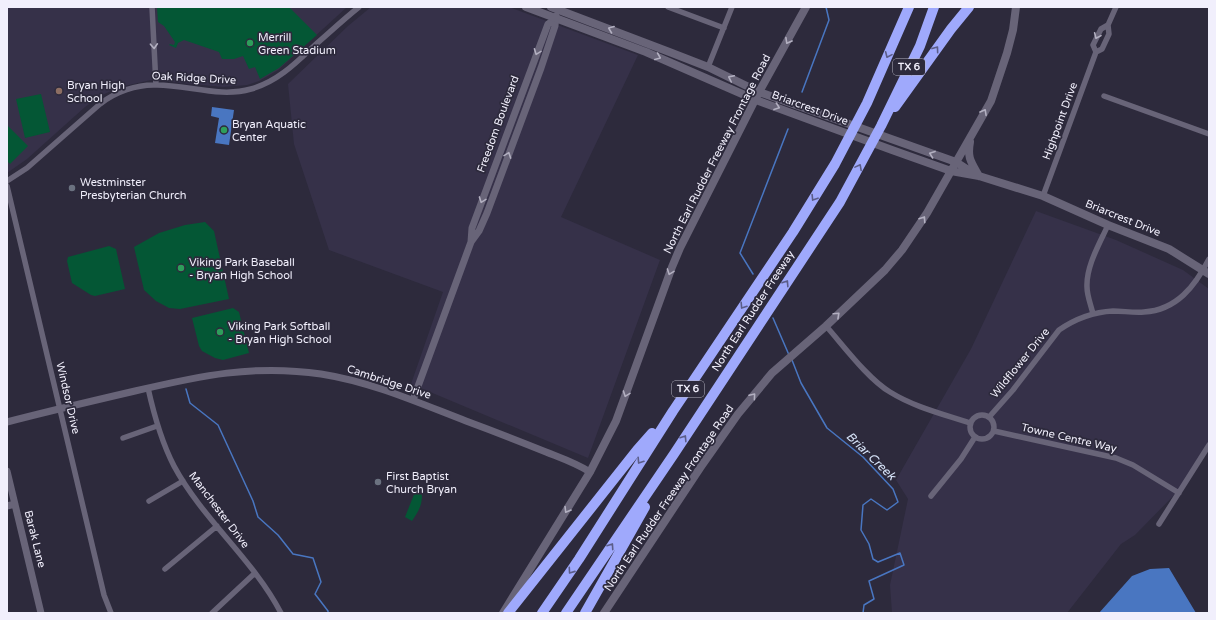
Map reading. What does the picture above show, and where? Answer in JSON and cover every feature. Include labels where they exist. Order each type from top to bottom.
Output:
[{"type":"highway","name":"North Earl Rudder Freeway","points":[[542,613],[579,558],[672,411],[793,232],[835,164],[867,103],[909,7]]},
{"type":"highway","name":"North Earl Rudder Freeway","points":[[566,613],[674,454],[840,202],[881,126],[920,46],[934,7]]},
{"type":"highway","points":[[881,126],[951,29],[969,7]]},
{"type":"highway","points":[[508,613],[637,450],[672,411]]},
{"type":"highway","points":[[585,613],[674,454]]},
{"type":"main road","name":"Briarcrest Drive","points":[[526,7],[830,122],[894,140],[956,162],[979,176]]},
{"type":"main road","name":"North Earl Rudder Freeway Frontage Road","points":[[503,613],[590,472],[616,421],[680,248],[758,96],[806,7]]},
{"type":"main road","name":"North Earl Rudder Freeway Frontage Road","points":[[604,613],[700,468],[738,414],[772,373],[826,326],[885,270],[902,250],[927,213],[991,101],[1013,30],[1016,7]]},
{"type":"main road","name":"Briarcrest Drive","points":[[554,8],[708,67],[758,96]]},
{"type":"main road","name":"Briarcrest Drive","points":[[830,122],[892,150],[951,171],[979,176],[1043,196],[1108,225],[1169,248],[1206,272]]},
{"type":"main road","points":[[971,136],[968,152],[970,160],[979,176]]},
{"type":"street","points":[[152,7],[156,84]]},
{"type":"street","name":"Oak Ridge Drive","points":[[7,181],[27,168],[109,97],[136,88],[156,84],[225,92],[246,91],[260,86],[282,74],[359,7]]},
{"type":"street","points":[[668,7],[724,28]]},
{"type":"street","points":[[708,67],[732,7]]},
{"type":"street","name":"Highpoint Drive","points":[[1043,196],[1096,52],[1102,49],[1109,34],[1108,25],[1116,7]]},
{"type":"street","name":"Freedom Boulevard","points":[[413,400],[471,242],[479,230],[530,98],[553,32],[556,18],[554,8]]},
{"type":"street","name":"Freedom Boulevard","points":[[471,242],[472,228],[521,95],[548,24],[556,18]]},
{"type":"street","name":"Highpoint Drive","points":[[1096,52],[1093,45],[1101,29],[1108,25]]},
{"type":"street","points":[[521,95],[530,98]]},
{"type":"street","points":[[1104,96],[1209,134]]},
{"type":"street","points":[[507,133],[515,136]]},
{"type":"street","points":[[490,178],[498,182]]},
{"type":"street","name":"Windsor Drive","points":[[7,186],[104,595],[111,613]]},
{"type":"street","points":[[1093,314],[1087,286],[1088,274],[1096,251],[1108,225]]},
{"type":"street","name":"Wildflower Drive","points":[[990,416],[1013,390],[1059,330],[1068,324],[1093,314],[1112,311],[1145,312],[1171,304],[1179,299],[1206,272],[1209,259]]},
{"type":"street","points":[[826,326],[870,376],[889,392],[914,404],[970,423]]},
{"type":"street","name":"Cambridge Drive","points":[[7,422],[60,408],[219,373],[256,370],[284,370],[321,374],[352,380],[413,400],[525,443],[581,466],[590,472]]},
{"type":"street","name":"Manchester Drive","points":[[148,388],[157,426],[174,466],[195,498],[272,595],[281,613]]},
{"type":"street","points":[[983,414],[990,416],[994,422],[994,431],[991,436],[980,440],[971,433],[970,423],[972,419],[979,415],[983,414]]},
{"type":"street","points":[[123,438],[157,426]]},
{"type":"street","name":"Towne Centre Way","points":[[994,431],[1116,458],[1133,465],[1179,493]]},
{"type":"street","points":[[932,496],[952,471],[975,437]]},
{"type":"street","points":[[1160,524],[1209,446]]},
{"type":"street","name":"Barak Lane","points":[[7,471],[41,613]]},
{"type":"street","points":[[149,501],[183,481]]},
{"type":"street","points":[[7,506],[15,504]]},
{"type":"street","points":[[165,569],[217,526]]},
{"type":"street","points":[[212,613],[255,573]]},
{"type":"shaded area","name":"Bryan High School","points":[[7,7],[347,7],[278,70],[259,81],[247,85],[223,87],[151,80],[120,87],[102,95],[85,107],[27,159],[7,173]]},
{"type":"shaded area","points":[[371,7],[509,7],[638,55],[561,217],[660,260],[588,458],[411,384],[443,292],[329,250],[294,144],[288,84],[348,26]]},
{"type":"shaded area","points":[[1036,211],[1116,240],[1183,270],[1209,289],[1209,440],[1184,485],[1135,535],[1121,544],[1067,613],[892,613],[890,585],[908,499],[896,480],[971,349]]},
{"type":"green space","name":"Merrill Green Stadium","points":[[157,7],[289,7],[317,35],[279,68],[260,79],[255,67],[249,69],[243,56],[234,59],[222,59],[219,52],[184,40],[178,43],[176,48],[169,45],[174,45],[175,42],[164,26],[158,22]]},
{"type":"green space","points":[[41,94],[50,132],[25,138],[16,99]]},
{"type":"green space","points":[[7,125],[28,146],[10,164],[7,161]]},
{"type":"green space","name":"Viking Park Baseball - Bryan High School","points":[[205,222],[214,231],[229,299],[180,309],[169,308],[156,301],[144,290],[134,247],[159,233],[185,225]]},
{"type":"green space","points":[[109,246],[116,249],[125,289],[95,296],[72,283],[67,261],[68,257]]},
{"type":"green space","name":"Viking Park Softball - Bryan High School","points":[[233,308],[239,312],[249,353],[223,360],[215,358],[202,351],[199,346],[192,318]]},
{"type":"green space","points":[[415,492],[422,495],[422,499],[419,509],[412,521],[405,517]]},
{"type":"water","name":"Bryan Aquatic Center","points":[[212,107],[234,110],[229,145],[215,143],[219,118],[211,116]]},
{"type":"water","points":[[1169,568],[1196,613],[1099,613],[1132,576],[1150,569]]},
{"type":"waterway","name":"Briar Creek","points":[[802,92],[829,20],[826,7]]},
{"type":"waterway","name":"Briar Creek","points":[[753,274],[740,253],[788,129]]},
{"type":"waterway","name":"Briar Creek","points":[[773,318],[789,355]]},
{"type":"waterway","name":"Briar Creek","points":[[792,360],[801,383],[827,428],[863,457],[893,489],[898,502],[887,510],[871,499],[863,505],[861,530],[869,544],[873,559],[878,562],[900,553],[904,565],[869,581],[874,599],[864,605],[863,613]]},
{"type":"waterway","points":[[186,389],[190,403],[218,425],[253,501],[258,517],[278,535],[293,554],[313,558],[321,582],[315,594],[328,613]]},
{"type":"place","name":"Merrill Green Stadium","points":[[250,43]]},
{"type":"place","name":"Bryan High School","points":[[59,91]]},
{"type":"place","name":"Bryan Aquatic Center","points":[[224,130]]},
{"type":"place","name":"Westminster Presbyterian Church","points":[[72,188]]},
{"type":"place","name":"Viking Park Baseball - Bryan High School","points":[[181,268]]},
{"type":"place","name":"Viking Park Softball - Bryan High School","points":[[220,332]]},
{"type":"place","name":"First Baptist Church Bryan","points":[[378,482]]}]
